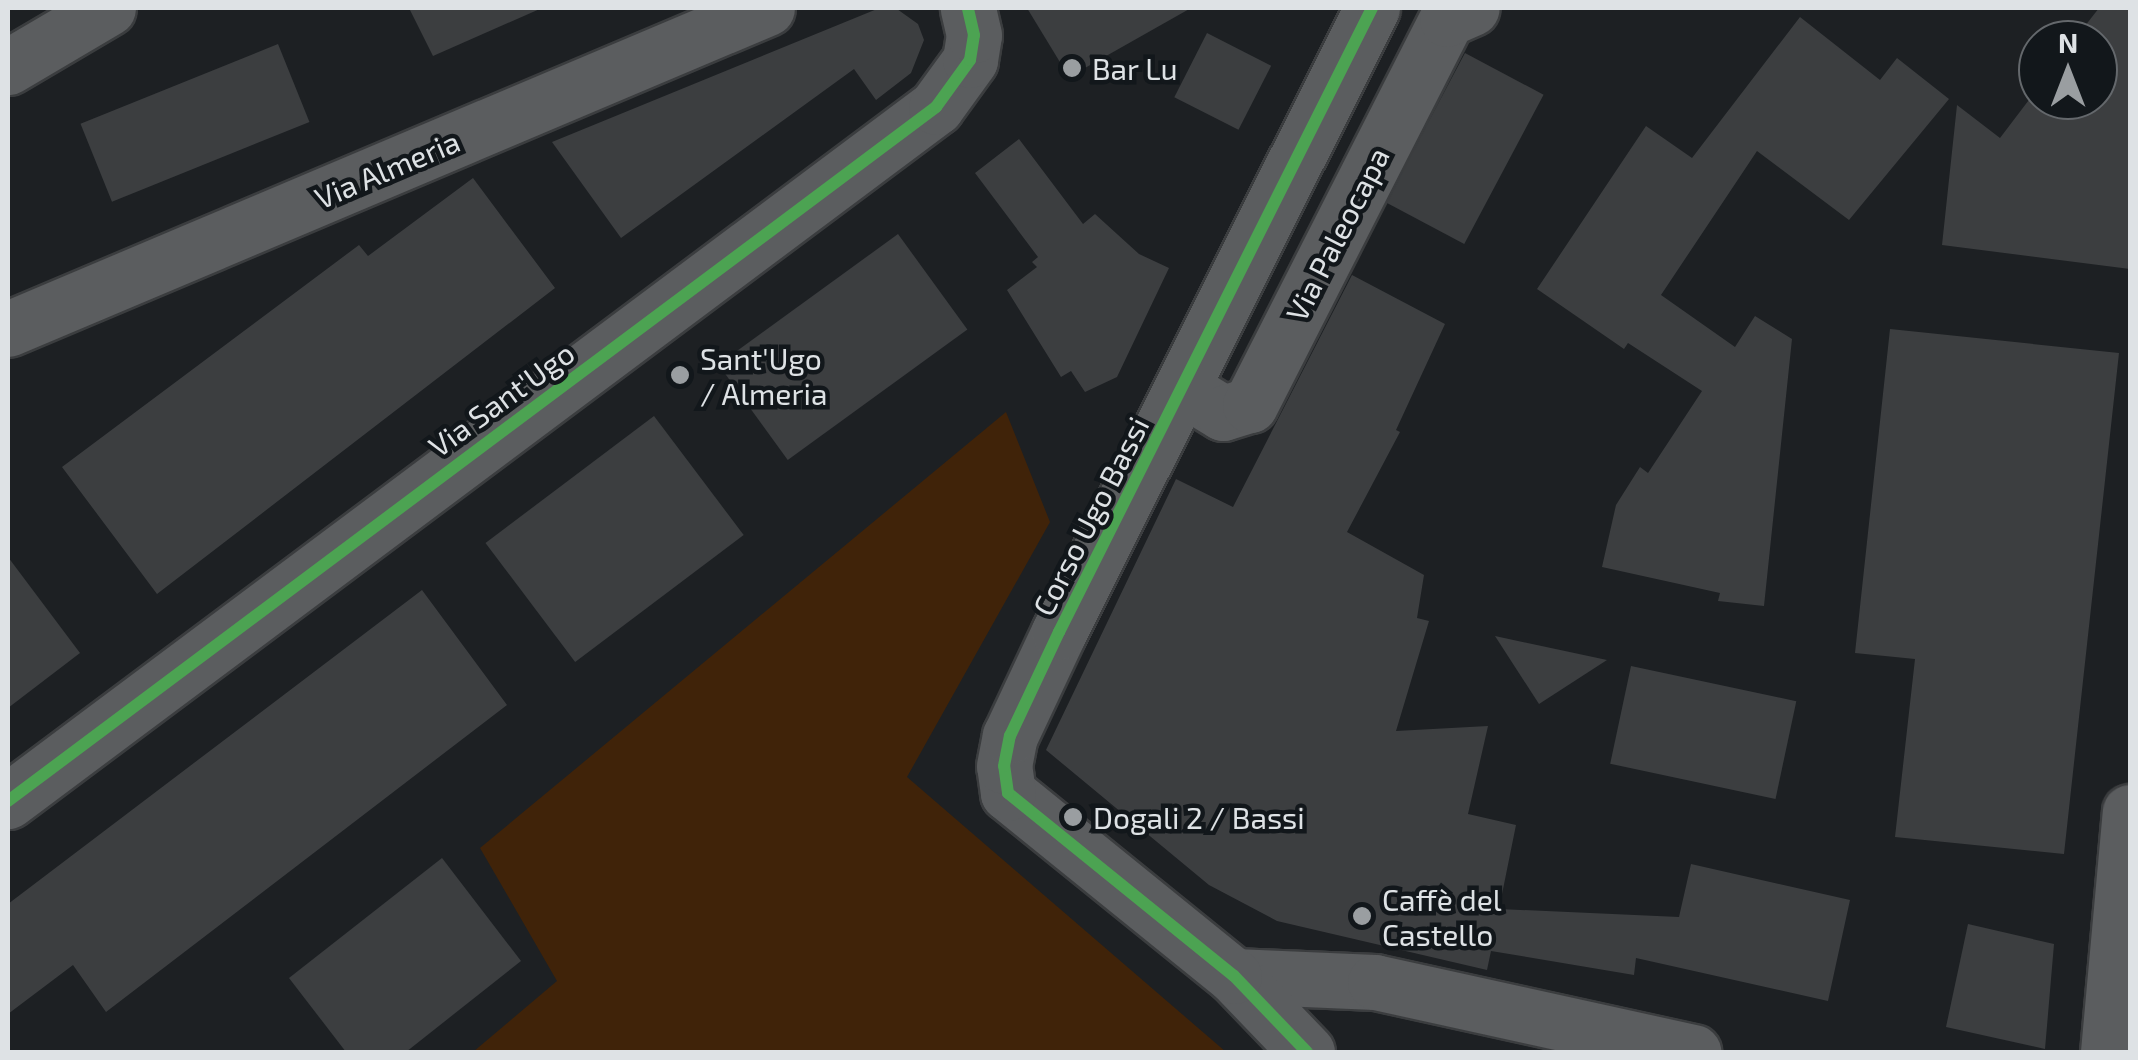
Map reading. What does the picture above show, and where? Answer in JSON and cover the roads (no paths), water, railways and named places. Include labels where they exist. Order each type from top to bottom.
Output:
[{"type":"street","points":[[8,67],[108,8]]},
{"type":"street","name":"Via Almeria","points":[[8,330],[767,8]]},
{"type":"street","name":"Via Sant'Ugo","points":[[8,801],[936,107],[970,60],[968,8]]},
{"type":"street","name":"Corso Ugo Bassi","points":[[1307,1052],[1234,976],[1016,800],[1004,776],[1010,736],[1372,8]]},
{"type":"street","name":"Via Paleocapa","points":[[1182,388],[1224,413],[1250,405],[1447,18],[1472,8]]},
{"type":"street","points":[[2108,1052],[2130,812]]},
{"type":"street","points":[[1234,976],[1375,982],[1693,1052]]},
{"type":"place","name":"Bar Lu","points":[[1072,68]]},
{"type":"place","name":"Sant'Ugo / Almeria","points":[[680,375]]},
{"type":"place","name":"Dogali 2 / Bassi","points":[[1073,817]]},
{"type":"place","name":"Caffè del Castello","points":[[1362,916]]}]
